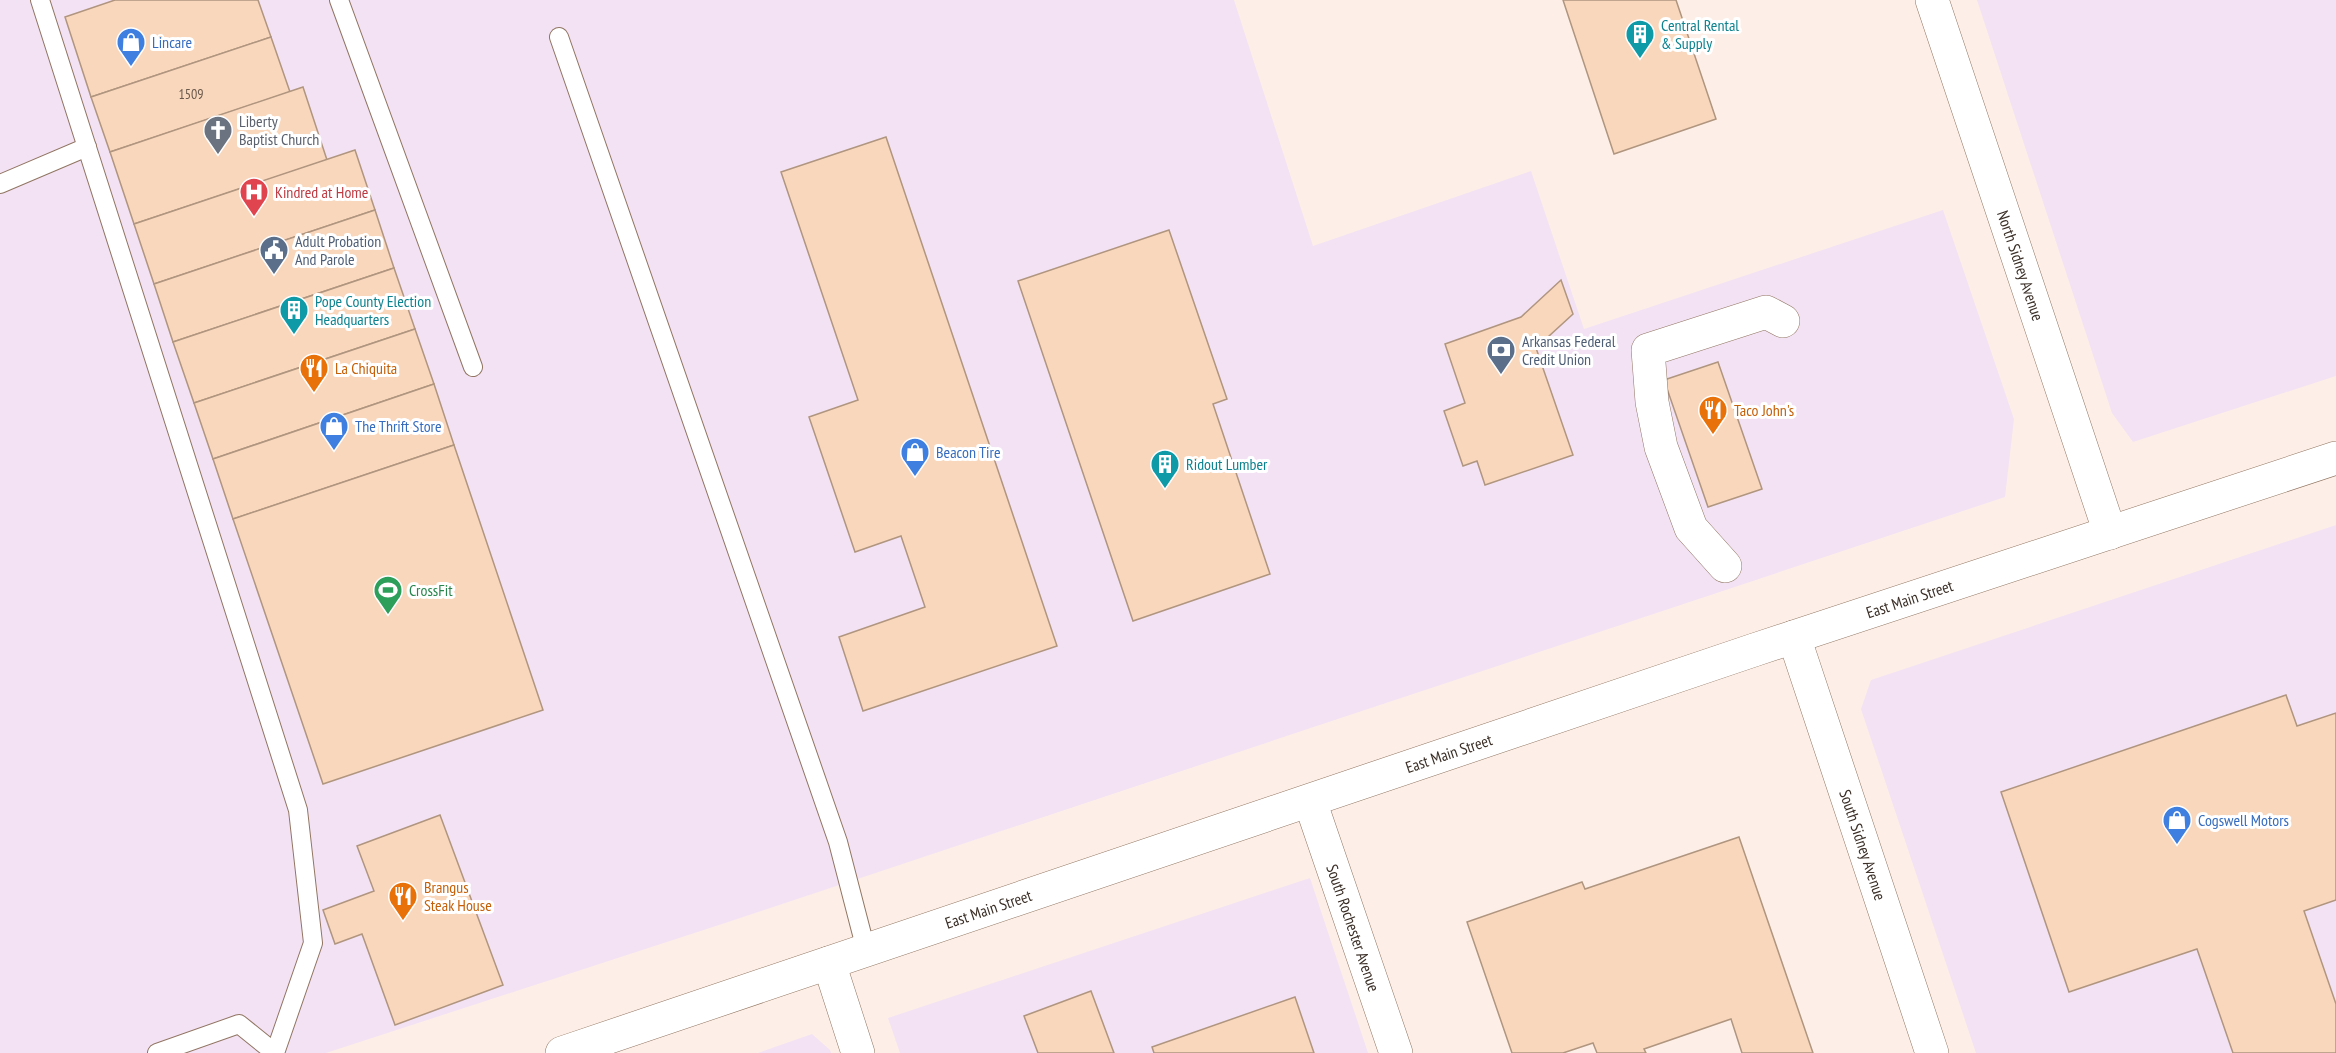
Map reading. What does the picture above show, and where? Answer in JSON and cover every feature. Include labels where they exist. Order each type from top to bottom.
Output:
[{"type":"main road","name":"North Sidney Avenue","points":[[1932,0],[2093,476],[2110,533]]},
{"type":"main road","points":[[1725,566],[1691,528],[1661,447],[1652,402],[1648,350],[1766,312],[1783,321]]},
{"type":"main road","name":"East Main Street","points":[[562,1053],[1794,637],[2336,458]]},
{"type":"main road","name":"South Sidney Avenue","points":[[1794,637],[1932,1053]]},
{"type":"main road","name":"South Rochester Avenue","points":[[1310,801],[1396,1053]]},
{"type":"main road","points":[[829,963],[858,1053]]},
{"type":"lane","points":[[40,0],[298,810],[313,943],[275,1053],[239,1024],[157,1053]]},
{"type":"lane","points":[[339,0],[473,367]]},
{"type":"lane","points":[[559,37],[838,842],[866,950]]},
{"type":"lane","points":[[0,184],[87,147]]},
{"type":"shaded area","points":[[0,0],[1234,0],[1313,246],[1531,171],[1584,329],[1943,210],[2014,419],[2005,497],[719,925],[326,1053],[0,1053]]},
{"type":"shaded area","points":[[1977,0],[2336,0],[2336,376],[2133,442],[2112,413]]},
{"type":"shaded area","points":[[2336,525],[2336,1053],[1976,1053],[1861,709],[1871,680]]},
{"type":"shaded area","points":[[1310,878],[1368,1053],[900,1053],[888,1018]]},
{"type":"shaded area","points":[[812,1034],[831,1053],[758,1053]]},
{"type":"building","name":"Lincare","points":[[115,0],[258,0],[271,37],[91,97],[65,17]]},
{"type":"building","name":"Central Rental & Supply","points":[[1563,0],[1676,0],[1716,119],[1614,154]]},
{"type":"building","points":[[271,37],[290,92],[110,152],[91,97]]},
{"type":"building","name":"Liberty Baptist Church","points":[[303,87],[327,160],[134,224],[110,152]]},
{"type":"building","name":"Beacon Tire","points":[[886,137],[1057,646],[863,711],[839,637],[925,607],[901,536],[855,552],[809,417],[858,400],[781,172]]},
{"type":"building","name":"Kindred at Home","points":[[355,150],[375,210],[154,284],[134,224]]},
{"type":"building","name":"Adult Probation And Parole","points":[[375,210],[394,268],[173,342],[154,284]]},
{"type":"building","name":"Ridout Lumber","points":[[1169,230],[1227,399],[1213,404],[1270,574],[1133,621],[1018,281]]},
{"type":"building","name":"Pope County Election Headquarters","points":[[394,268],[415,329],[194,403],[173,342]]},
{"type":"building","name":"Arkansas Federal Credit Union","points":[[1561,280],[1573,314],[1536,348],[1573,455],[1485,485],[1477,461],[1463,466],[1444,411],[1465,403],[1445,344],[1521,317]]},
{"type":"building","name":"La Chiquita","points":[[415,329],[434,384],[213,459],[194,403]]},
{"type":"building","name":"Taco John's","points":[[1718,362],[1762,489],[1708,507],[1664,380]]},
{"type":"building","name":"The Thrift Store","points":[[434,384],[454,445],[233,519],[213,459]]},
{"type":"building","name":"CrossFit","points":[[454,445],[543,710],[323,784],[233,519]]},
{"type":"building","name":"Cogswell Motors","points":[[2286,695],[2297,726],[2336,713],[2336,900],[2304,911],[2336,1004],[2336,1053],[2233,1053],[2197,949],[2069,992],[2001,792]]},
{"type":"building","name":"Brangus Steak House","points":[[440,815],[503,985],[395,1025],[362,934],[335,944],[323,910],[374,891],[357,846]]},
{"type":"building","points":[[1739,837],[1813,1053],[1742,1053],[1731,1019],[1644,1049],[1646,1053],[1597,1053],[1593,1043],[1563,1053],[1512,1053],[1467,922],[1582,882],[1585,889]]},
{"type":"building","points":[[1091,991],[1114,1053],[1038,1053],[1024,1016]]},
{"type":"building","points":[[1295,997],[1314,1053],[1154,1053],[1152,1047]]},
{"type":"place","name":"Central Rental & Supply","points":[[1640,60]]},
{"type":"place","name":"Lincare","points":[[131,68]]},
{"type":"place","name":"Liberty Baptist Church","points":[[218,156]]},
{"type":"place","name":"Kindred at Home","points":[[254,218]]},
{"type":"place","name":"Adult Probation And Parole","points":[[274,276]]},
{"type":"place","name":"Pope County Election Headquarters","points":[[294,336]]},
{"type":"place","name":"Arkansas Federal Credit Union","points":[[1501,376]]},
{"type":"place","name":"La Chiquita","points":[[314,394]]},
{"type":"place","name":"Taco John's","points":[[1713,436]]},
{"type":"place","name":"The Thrift Store","points":[[334,452]]},
{"type":"place","name":"Beacon Tire","points":[[915,478]]},
{"type":"place","name":"Ridout Lumber","points":[[1165,490]]},
{"type":"place","name":"CrossFit","points":[[388,616]]},
{"type":"place","name":"Cogswell Motors","points":[[2177,846]]},
{"type":"place","name":"Brangus Steak House","points":[[403,922]]}]
